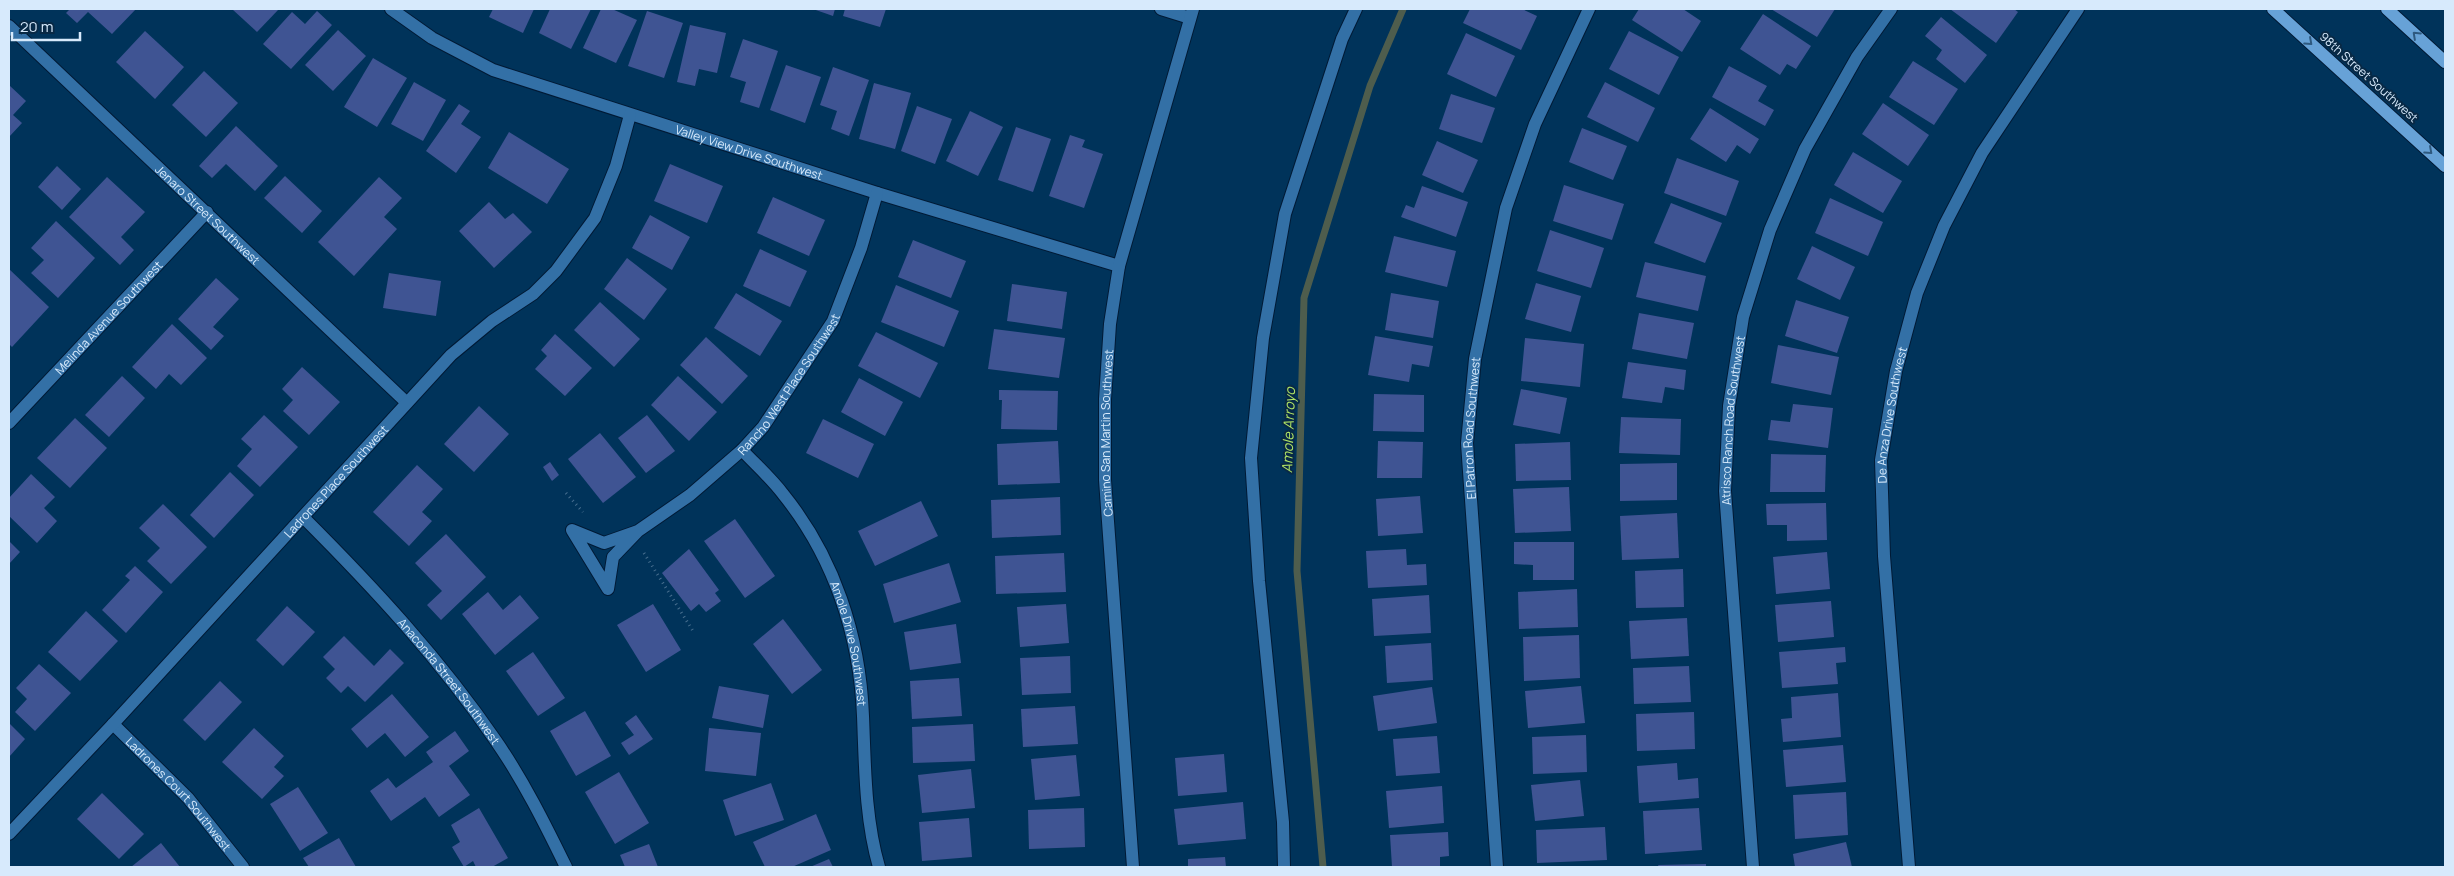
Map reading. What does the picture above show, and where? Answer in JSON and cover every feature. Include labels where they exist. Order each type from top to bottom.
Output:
[{"type":"main road","name":"98th Street Southwest","points":[[2273,9],[2445,166]]},
{"type":"main road","points":[[2387,9],[2445,62]]},
{"type":"street","name":"Valley View Drive Southwest","points":[[390,9],[432,38],[493,70],[877,193],[1119,266]]},
{"type":"street","points":[[1161,9],[1192,13]]},
{"type":"street","points":[[1284,867],[1283,822],[1259,581],[1251,458],[1263,338],[1285,214],[1342,39],[1356,9]]},
{"type":"street","name":"El Patron Road Southwest","points":[[1498,867],[1467,443],[1475,359],[1506,208],[1535,124],[1589,9]]},
{"type":"street","name":"Atrisco Ranch Road Southwest","points":[[1753,867],[1725,491],[1729,406],[1743,317],[1770,230],[1805,149],[1857,57],[1891,9]]},
{"type":"street","name":"De Anza Drive Southwest","points":[[1909,867],[1884,556],[1882,460],[1896,370],[1917,293],[1944,226],[1982,153],[2078,9]]},
{"type":"street","name":"Camino San Martin Southwest","points":[[1133,867],[1105,480],[1104,399],[1110,324],[1119,266],[1192,13]]},
{"type":"street","name":"Jenaro Street Southwest","points":[[9,26],[406,402]]},
{"type":"street","name":"Ladrones Place Southwest","points":[[9,834],[113,724],[451,355],[492,321],[532,294],[556,270],[595,218],[616,166],[630,115]]},
{"type":"street","name":"Rancho West Place Southwest","points":[[638,531],[604,544],[572,530],[608,589],[613,557],[638,531],[690,495],[742,450],[763,427],[832,321],[861,248],[877,193]]},
{"type":"street","name":"Melinda Avenue Southwest","points":[[9,423],[207,212]]},
{"type":"street","name":"Amole Drive Southwest","points":[[742,450],[783,493],[804,523],[827,564],[847,613],[858,662],[865,769],[879,867]]},
{"type":"street","name":"Anaconda Street Southwest","points":[[303,517],[369,583],[462,695],[497,742],[544,821],[566,867]]},
{"type":"street","name":"Ladrones Court Southwest","points":[[113,724],[188,798],[243,867]]},
{"type":"path","points":[[566,492],[583,512]]},
{"type":"path","points":[[644,553],[693,631]]},
{"type":"building","points":[[70,9],[136,9],[112,34],[88,12],[77,23],[66,13]]},
{"type":"building","points":[[232,9],[279,9],[257,32]]},
{"type":"building","points":[[493,9],[534,9],[523,33],[489,17]]},
{"type":"building","points":[[550,9],[591,9],[571,49],[539,33]]},
{"type":"building","points":[[601,9],[612,9],[637,20],[616,63],[583,48]]},
{"type":"building","points":[[813,9],[835,9],[833,16]]},
{"type":"building","points":[[845,9],[886,9],[880,27],[843,16]]},
{"type":"building","points":[[1470,9],[1522,9],[1537,16],[1521,50],[1463,23]]},
{"type":"building","points":[[1639,9],[1683,9],[1701,21],[1682,52],[1632,20]]},
{"type":"building","points":[[1771,9],[1835,9],[1817,37]]},
{"type":"building","points":[[1950,9],[2014,9],[2018,12],[1996,43]]},
{"type":"building","points":[[317,11],[332,25],[291,69],[263,44],[292,12],[305,24]]},
{"type":"building","points":[[647,11],[683,23],[664,78],[628,66]]},
{"type":"building","points":[[1763,14],[1811,46],[1796,69],[1787,64],[1780,75],[1740,49]]},
{"type":"building","points":[[1941,17],[1987,55],[1965,83],[1936,59],[1942,50],[1925,36]]},
{"type":"building","points":[[690,25],[726,33],[717,73],[699,69],[695,86],[677,82]]},
{"type":"building","points":[[338,30],[366,56],[333,91],[305,65]]},
{"type":"building","points":[[145,31],[184,67],[155,99],[116,62]]},
{"type":"building","points":[[1629,31],[1679,57],[1659,95],[1609,69]]},
{"type":"building","points":[[1466,33],[1515,56],[1496,97],[1447,74]]},
{"type":"building","points":[[743,39],[778,51],[759,108],[740,102],[746,82],[730,77]]},
{"type":"building","points":[[373,58],[407,78],[377,127],[344,107]]},
{"type":"building","points":[[1913,61],[1958,89],[1934,125],[1889,97]]},
{"type":"building","points":[[786,65],[821,77],[805,123],[770,110]]},
{"type":"building","points":[[1729,66],[1767,86],[1758,101],[1774,110],[1765,126],[1712,97]]},
{"type":"building","points":[[833,67],[869,80],[849,136],[831,129],[837,111],[820,105]]},
{"type":"building","points":[[204,71],[238,103],[206,137],[172,105]]},
{"type":"building","points":[[414,82],[446,100],[423,141],[391,124]]},
{"type":"building","points":[[1605,82],[1655,108],[1638,142],[1587,117]]},
{"type":"building","points":[[874,83],[911,93],[895,149],[859,139]]},
{"type":"building","points":[[9,85],[26,101],[13,115],[22,123],[9,137]]},
{"type":"building","points":[[1451,94],[1495,108],[1482,143],[1439,129]]},
{"type":"building","points":[[1883,103],[1929,135],[1908,166],[1862,134]]},
{"type":"building","points":[[459,104],[470,111],[461,124],[481,137],[456,173],[426,151]]},
{"type":"building","points":[[917,106],[952,119],[935,164],[901,151]]},
{"type":"building","points":[[1710,108],[1759,139],[1750,154],[1737,145],[1726,162],[1690,139]]},
{"type":"building","points":[[970,111],[1003,127],[978,176],[946,161]]},
{"type":"building","points":[[236,126],[278,166],[255,191],[226,164],[212,178],[199,166]]},
{"type":"building","points":[[1016,127],[1051,139],[1033,192],[998,180]]},
{"type":"building","points":[[1582,128],[1627,146],[1613,180],[1569,162]]},
{"type":"building","points":[[509,132],[569,169],[547,204],[488,168]]},
{"type":"building","points":[[1070,135],[1085,140],[1082,147],[1103,154],[1084,208],[1049,196]]},
{"type":"building","points":[[1437,141],[1478,160],[1463,193],[1422,175]]},
{"type":"building","points":[[1853,152],[1902,181],[1883,213],[1834,185]]},
{"type":"building","points":[[1677,158],[1739,181],[1726,216],[1664,193]]},
{"type":"building","points":[[670,164],[723,186],[707,223],[654,201]]},
{"type":"building","points":[[57,166],[81,189],[62,210],[38,187]]},
{"type":"building","points":[[285,176],[322,211],[302,233],[264,198]]},
{"type":"building","points":[[107,177],[145,212],[121,237],[134,250],[120,265],[69,217]]},
{"type":"building","points":[[379,177],[402,198],[384,217],[397,229],[354,276],[318,242]]},
{"type":"building","points":[[1564,185],[1624,204],[1612,240],[1553,221]]},
{"type":"building","points":[[1422,186],[1468,202],[1456,237],[1401,217],[1406,205],[1414,208]]},
{"type":"building","points":[[773,197],[825,220],[809,256],[757,233]]},
{"type":"building","points":[[1830,198],[1883,222],[1868,256],[1815,233]]},
{"type":"building","points":[[489,202],[505,219],[513,213],[532,232],[494,268],[459,231]]},
{"type":"building","points":[[1671,203],[1722,223],[1705,263],[1654,243]]},
{"type":"building","points":[[650,215],[690,237],[672,270],[632,248]]},
{"type":"building","points":[[56,221],[95,258],[58,298],[31,273],[44,260],[31,248]]},
{"type":"building","points":[[1550,230],[1604,248],[1591,288],[1537,271]]},
{"type":"building","points":[[1394,236],[1456,251],[1447,287],[1385,272]]},
{"type":"building","points":[[913,240],[966,261],[951,298],[898,277]]},
{"type":"building","points":[[1812,246],[1855,267],[1840,300],[1797,279]]},
{"type":"building","points":[[760,249],[807,271],[790,307],[743,286]]},
{"type":"building","points":[[627,258],[667,289],[644,320],[604,289]]},
{"type":"building","points":[[1645,262],[1706,276],[1698,311],[1636,297]]},
{"type":"building","points":[[9,269],[49,307],[12,347],[9,344]]},
{"type":"building","points":[[389,273],[441,281],[436,316],[383,308]]},
{"type":"building","points":[[216,278],[239,299],[213,327],[224,336],[211,350],[178,319]]},
{"type":"building","points":[[1536,283],[1581,296],[1571,332],[1525,319]]},
{"type":"building","points":[[1012,284],[1067,292],[1062,329],[1007,321]]},
{"type":"building","points":[[896,285],[959,311],[944,347],[881,322]]},
{"type":"building","points":[[736,293],[782,321],[760,356],[714,328]]},
{"type":"building","points":[[1391,293],[1439,301],[1433,338],[1385,330]]},
{"type":"building","points":[[1796,300],[1849,317],[1837,353],[1785,336]]},
{"type":"building","points":[[600,302],[640,339],[614,367],[574,330]]},
{"type":"building","points":[[1639,313],[1694,323],[1687,359],[1632,349]]},
{"type":"building","points":[[172,324],[207,358],[181,385],[169,374],[156,389],[132,367]]},
{"type":"building","points":[[994,329],[1065,338],[1059,378],[988,369]]},
{"type":"building","points":[[876,332],[938,363],[920,398],[858,366]]},
{"type":"building","points":[[555,334],[592,368],[565,396],[535,369],[547,356],[541,350]]},
{"type":"building","points":[[1375,336],[1433,346],[1429,367],[1412,364],[1409,382],[1368,375]]},
{"type":"building","points":[[706,337],[748,376],[722,404],[680,365]]},
{"type":"building","points":[[1525,338],[1584,344],[1580,387],[1521,381]]},
{"type":"building","points":[[1778,345],[1839,357],[1831,395],[1771,383]]},
{"type":"building","points":[[1628,362],[1686,370],[1684,390],[1665,387],[1662,403],[1622,398]]},
{"type":"building","points":[[302,367],[340,402],[309,435],[283,411],[293,400],[282,389]]},
{"type":"building","points":[[122,376],[145,398],[109,437],[85,415]]},
{"type":"building","points":[[678,376],[717,412],[689,441],[651,405]]},
{"type":"building","points":[[859,378],[903,402],[885,436],[841,412]]},
{"type":"building","points":[[1521,389],[1567,398],[1560,434],[1513,425]]},
{"type":"building","points":[[999,390],[1058,391],[1057,430],[1001,429],[1002,400],[999,400]]},
{"type":"building","points":[[1374,394],[1424,395],[1424,432],[1373,431]]},
{"type":"building","points":[[1793,404],[1833,408],[1828,448],[1768,440],[1771,420],[1790,422]]},
{"type":"building","points":[[479,406],[509,434],[474,472],[444,444]]},
{"type":"building","points":[[264,415],[298,447],[260,487],[237,466],[252,449],[241,439]]},
{"type":"building","points":[[647,415],[675,451],[646,473],[618,438]]},
{"type":"building","points":[[1621,417],[1681,419],[1680,455],[1619,453]]},
{"type":"building","points":[[75,418],[107,448],[70,488],[37,458]]},
{"type":"building","points":[[823,419],[874,444],[858,478],[806,453]]},
{"type":"building","points":[[600,433],[636,477],[603,503],[568,459]]},
{"type":"building","points":[[1058,441],[1060,483],[998,485],[997,444]]},
{"type":"building","points":[[1378,441],[1423,442],[1422,478],[1377,478]]},
{"type":"building","points":[[1570,442],[1571,480],[1516,481],[1515,444]]},
{"type":"building","points":[[1771,454],[1826,455],[1825,492],[1770,492]]},
{"type":"building","points":[[550,462],[559,475],[552,481],[543,467]]},
{"type":"building","points":[[1677,463],[1677,500],[1620,501],[1620,464]]},
{"type":"building","points":[[417,465],[443,489],[422,512],[432,521],[409,546],[373,512]]},
{"type":"building","points":[[230,472],[254,495],[214,538],[190,515]]},
{"type":"building","points":[[31,474],[55,497],[44,508],[57,521],[37,543],[9,516],[9,498]]},
{"type":"building","points":[[1569,487],[1571,531],[1515,533],[1513,489]]},
{"type":"building","points":[[1420,496],[1423,533],[1378,536],[1376,499]]},
{"type":"building","points":[[1060,497],[1061,535],[992,538],[991,500]]},
{"type":"building","points":[[921,501],[938,536],[875,566],[858,531]]},
{"type":"building","points":[[1826,503],[1827,540],[1787,541],[1787,525],[1767,525],[1766,504]]},
{"type":"building","points":[[163,504],[207,547],[171,584],[147,561],[160,548],[139,528]]},
{"type":"building","points":[[1677,513],[1679,558],[1622,560],[1620,516]]},
{"type":"building","points":[[735,519],[775,576],[745,598],[704,541]]},
{"type":"building","points":[[446,534],[486,577],[441,620],[427,605],[442,591],[415,563]]},
{"type":"building","points":[[9,541],[20,552],[9,564]]},
{"type":"building","points":[[1514,542],[1574,542],[1574,580],[1533,580],[1533,565],[1514,564]]},
{"type":"building","points":[[689,549],[719,590],[715,593],[721,601],[706,612],[699,604],[691,611],[662,573]]},
{"type":"building","points":[[1406,549],[1407,565],[1426,564],[1427,585],[1368,588],[1366,551]]},
{"type":"building","points":[[1827,552],[1830,589],[1776,594],[1773,557]]},
{"type":"building","points":[[1064,553],[1066,592],[996,594],[995,556]]},
{"type":"building","points":[[949,563],[961,602],[894,623],[883,584]]},
{"type":"building","points":[[135,566],[163,592],[126,633],[102,610],[130,580],[125,576]]},
{"type":"building","points":[[1683,569],[1684,607],[1636,608],[1635,571]]},
{"type":"building","points":[[1577,589],[1578,627],[1519,629],[1518,592]]},
{"type":"building","points":[[488,592],[503,610],[520,595],[539,618],[495,655],[462,614]]},
{"type":"building","points":[[1429,595],[1431,633],[1374,636],[1372,599]]},
{"type":"building","points":[[1831,601],[1834,637],[1778,642],[1775,605]]},
{"type":"building","points":[[653,604],[681,650],[646,672],[617,625]]},
{"type":"building","points":[[1066,604],[1069,643],[1020,647],[1017,607]]},
{"type":"building","points":[[287,606],[315,632],[283,666],[256,640]]},
{"type":"building","points":[[86,611],[118,641],[80,681],[48,652]]},
{"type":"building","points":[[1687,618],[1689,656],[1631,659],[1629,621]]},
{"type":"building","points":[[783,619],[822,670],[792,694],[753,644]]},
{"type":"building","points":[[956,624],[961,663],[910,670],[904,632]]},
{"type":"building","points":[[1579,635],[1580,678],[1524,681],[1523,637]]},
{"type":"building","points":[[344,636],[374,666],[390,649],[404,663],[365,702],[348,686],[341,693],[326,678],[335,669],[323,657]]},
{"type":"building","points":[[1431,643],[1433,680],[1387,683],[1385,646]]},
{"type":"building","points":[[1845,647],[1846,662],[1836,663],[1838,684],[1782,688],[1779,652]]},
{"type":"building","points":[[533,652],[565,698],[538,716],[506,671]]},
{"type":"building","points":[[1070,656],[1071,693],[1022,695],[1020,658]]},
{"type":"building","points":[[39,664],[71,693],[35,731],[15,712],[27,699],[16,688]]},
{"type":"building","points":[[1689,666],[1691,702],[1634,704],[1633,668]]},
{"type":"building","points":[[959,678],[962,716],[912,719],[910,681]]},
{"type":"building","points":[[220,681],[242,702],[205,741],[183,720]]},
{"type":"building","points":[[719,686],[769,695],[763,728],[712,718]]},
{"type":"building","points":[[1581,686],[1585,723],[1528,728],[1525,691]]},
{"type":"building","points":[[1432,687],[1437,723],[1378,731],[1373,696]]},
{"type":"building","points":[[1838,693],[1841,737],[1783,742],[1781,719],[1792,718],[1791,697]]},
{"type":"building","points":[[392,694],[429,737],[405,757],[385,733],[367,748],[351,729]]},
{"type":"building","points":[[1075,706],[1078,744],[1023,747],[1021,709]]},
{"type":"building","points":[[585,711],[611,756],[576,776],[550,731]]},
{"type":"building","points":[[1694,712],[1695,749],[1637,751],[1636,714]]},
{"type":"building","points":[[636,715],[653,739],[629,755],[621,743],[634,735],[625,723]]},
{"type":"building","points":[[9,723],[25,739],[9,757]]},
{"type":"building","points":[[973,724],[975,761],[913,763],[912,727]]},
{"type":"building","points":[[254,728],[284,756],[274,767],[284,776],[262,799],[222,762]]},
{"type":"building","points":[[709,728],[761,733],[756,776],[705,771]]},
{"type":"building","points":[[455,731],[469,751],[449,766],[470,795],[439,817],[425,797],[391,821],[370,791],[388,778],[396,788],[433,762],[426,752]]},
{"type":"building","points":[[1586,735],[1587,772],[1533,774],[1532,737]]},
{"type":"building","points":[[1437,736],[1440,773],[1396,776],[1393,739]]},
{"type":"building","points":[[1843,745],[1846,782],[1786,787],[1783,750]]},
{"type":"building","points":[[1224,754],[1227,792],[1178,796],[1175,758]]},
{"type":"building","points":[[1076,755],[1080,796],[1035,800],[1031,759]]},
{"type":"building","points":[[1677,763],[1678,780],[1698,778],[1699,798],[1639,803],[1637,766]]},
{"type":"building","points":[[971,769],[975,808],[922,813],[918,775]]},
{"type":"building","points":[[619,772],[649,823],[615,844],[585,792]]},
{"type":"building","points":[[1580,780],[1584,816],[1535,821],[1531,785]]},
{"type":"building","points":[[771,783],[784,820],[735,836],[723,800]]},
{"type":"building","points":[[1442,786],[1444,823],[1389,828],[1386,791]]},
{"type":"building","points":[[298,787],[328,833],[300,851],[270,804]]},
{"type":"building","points":[[1846,792],[1848,835],[1795,839],[1793,795]]},
{"type":"building","points":[[102,793],[144,834],[119,859],[77,819]]},
{"type":"building","points":[[1243,802],[1246,839],[1178,845],[1174,809]]},
{"type":"building","points":[[479,808],[508,858],[492,867],[476,867],[473,861],[464,867],[452,847],[460,842],[451,825]]},
{"type":"building","points":[[1084,808],[1085,847],[1029,849],[1028,810]]},
{"type":"building","points":[[1699,808],[1702,850],[1645,854],[1643,811]]},
{"type":"building","points":[[816,814],[831,850],[792,867],[765,867],[753,842]]},
{"type":"building","points":[[969,818],[972,857],[922,861],[919,822]]},
{"type":"building","points":[[1605,827],[1607,860],[1537,863],[1536,830]]},
{"type":"building","points":[[1448,832],[1449,856],[1440,857],[1440,867],[1392,867],[1390,835]]},
{"type":"building","points":[[339,838],[356,867],[309,867],[303,858]]},
{"type":"building","points":[[1846,842],[1852,867],[1795,867],[1793,854]]},
{"type":"building","points":[[161,843],[180,867],[131,867]]},
{"type":"building","points":[[649,844],[658,867],[625,867],[620,855]]},
{"type":"building","points":[[1225,857],[1226,867],[1188,867],[1188,859]]},
{"type":"building","points":[[829,859],[833,867],[810,867]]},
{"type":"building","points":[[1706,864],[1706,867],[1659,867],[1658,865]]},
{"type":"waterway","name":"Amole Arroyo","points":[[1323,867],[1297,571],[1304,298],[1370,86],[1403,9]]}]
